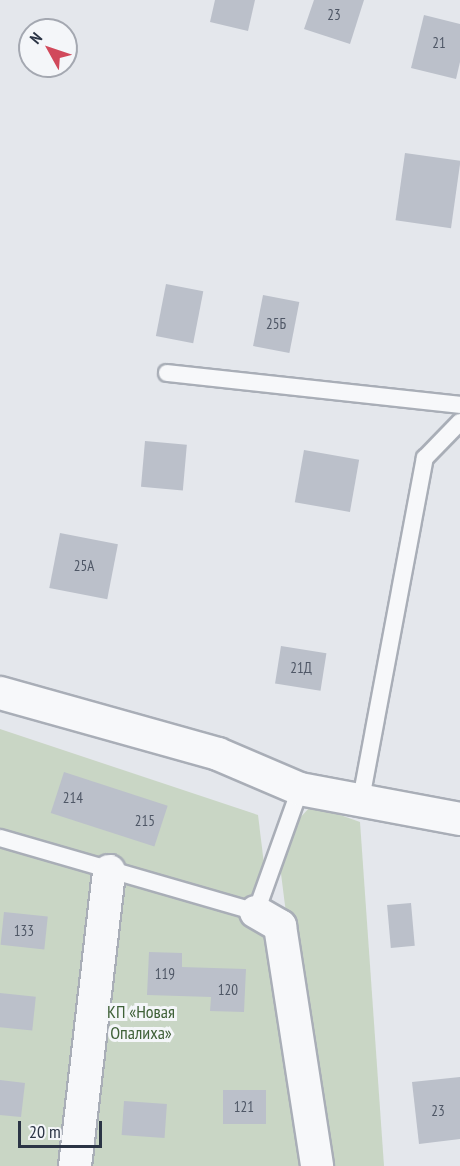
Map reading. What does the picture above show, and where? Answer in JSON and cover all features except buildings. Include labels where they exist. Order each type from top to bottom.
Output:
[{"type":"street","points":[[0,693],[218,754],[300,789],[361,798],[460,819]]},
{"type":"street","points":[[75,1166],[108,871]]},
{"type":"street","points":[[256,912],[280,926],[317,1166]]},
{"type":"lane","points":[[168,373],[460,405]]},
{"type":"lane","points":[[361,798],[425,458],[460,422]]},
{"type":"lane","points":[[0,838],[256,912],[300,789]]},
{"type":"green space","name":"КП «Новая Опалиха»","points":[[0,729],[258,815],[301,1166],[0,1166]]},
{"type":"green space","points":[[312,805],[360,822],[384,1166],[318,1166],[277,842]]}]
